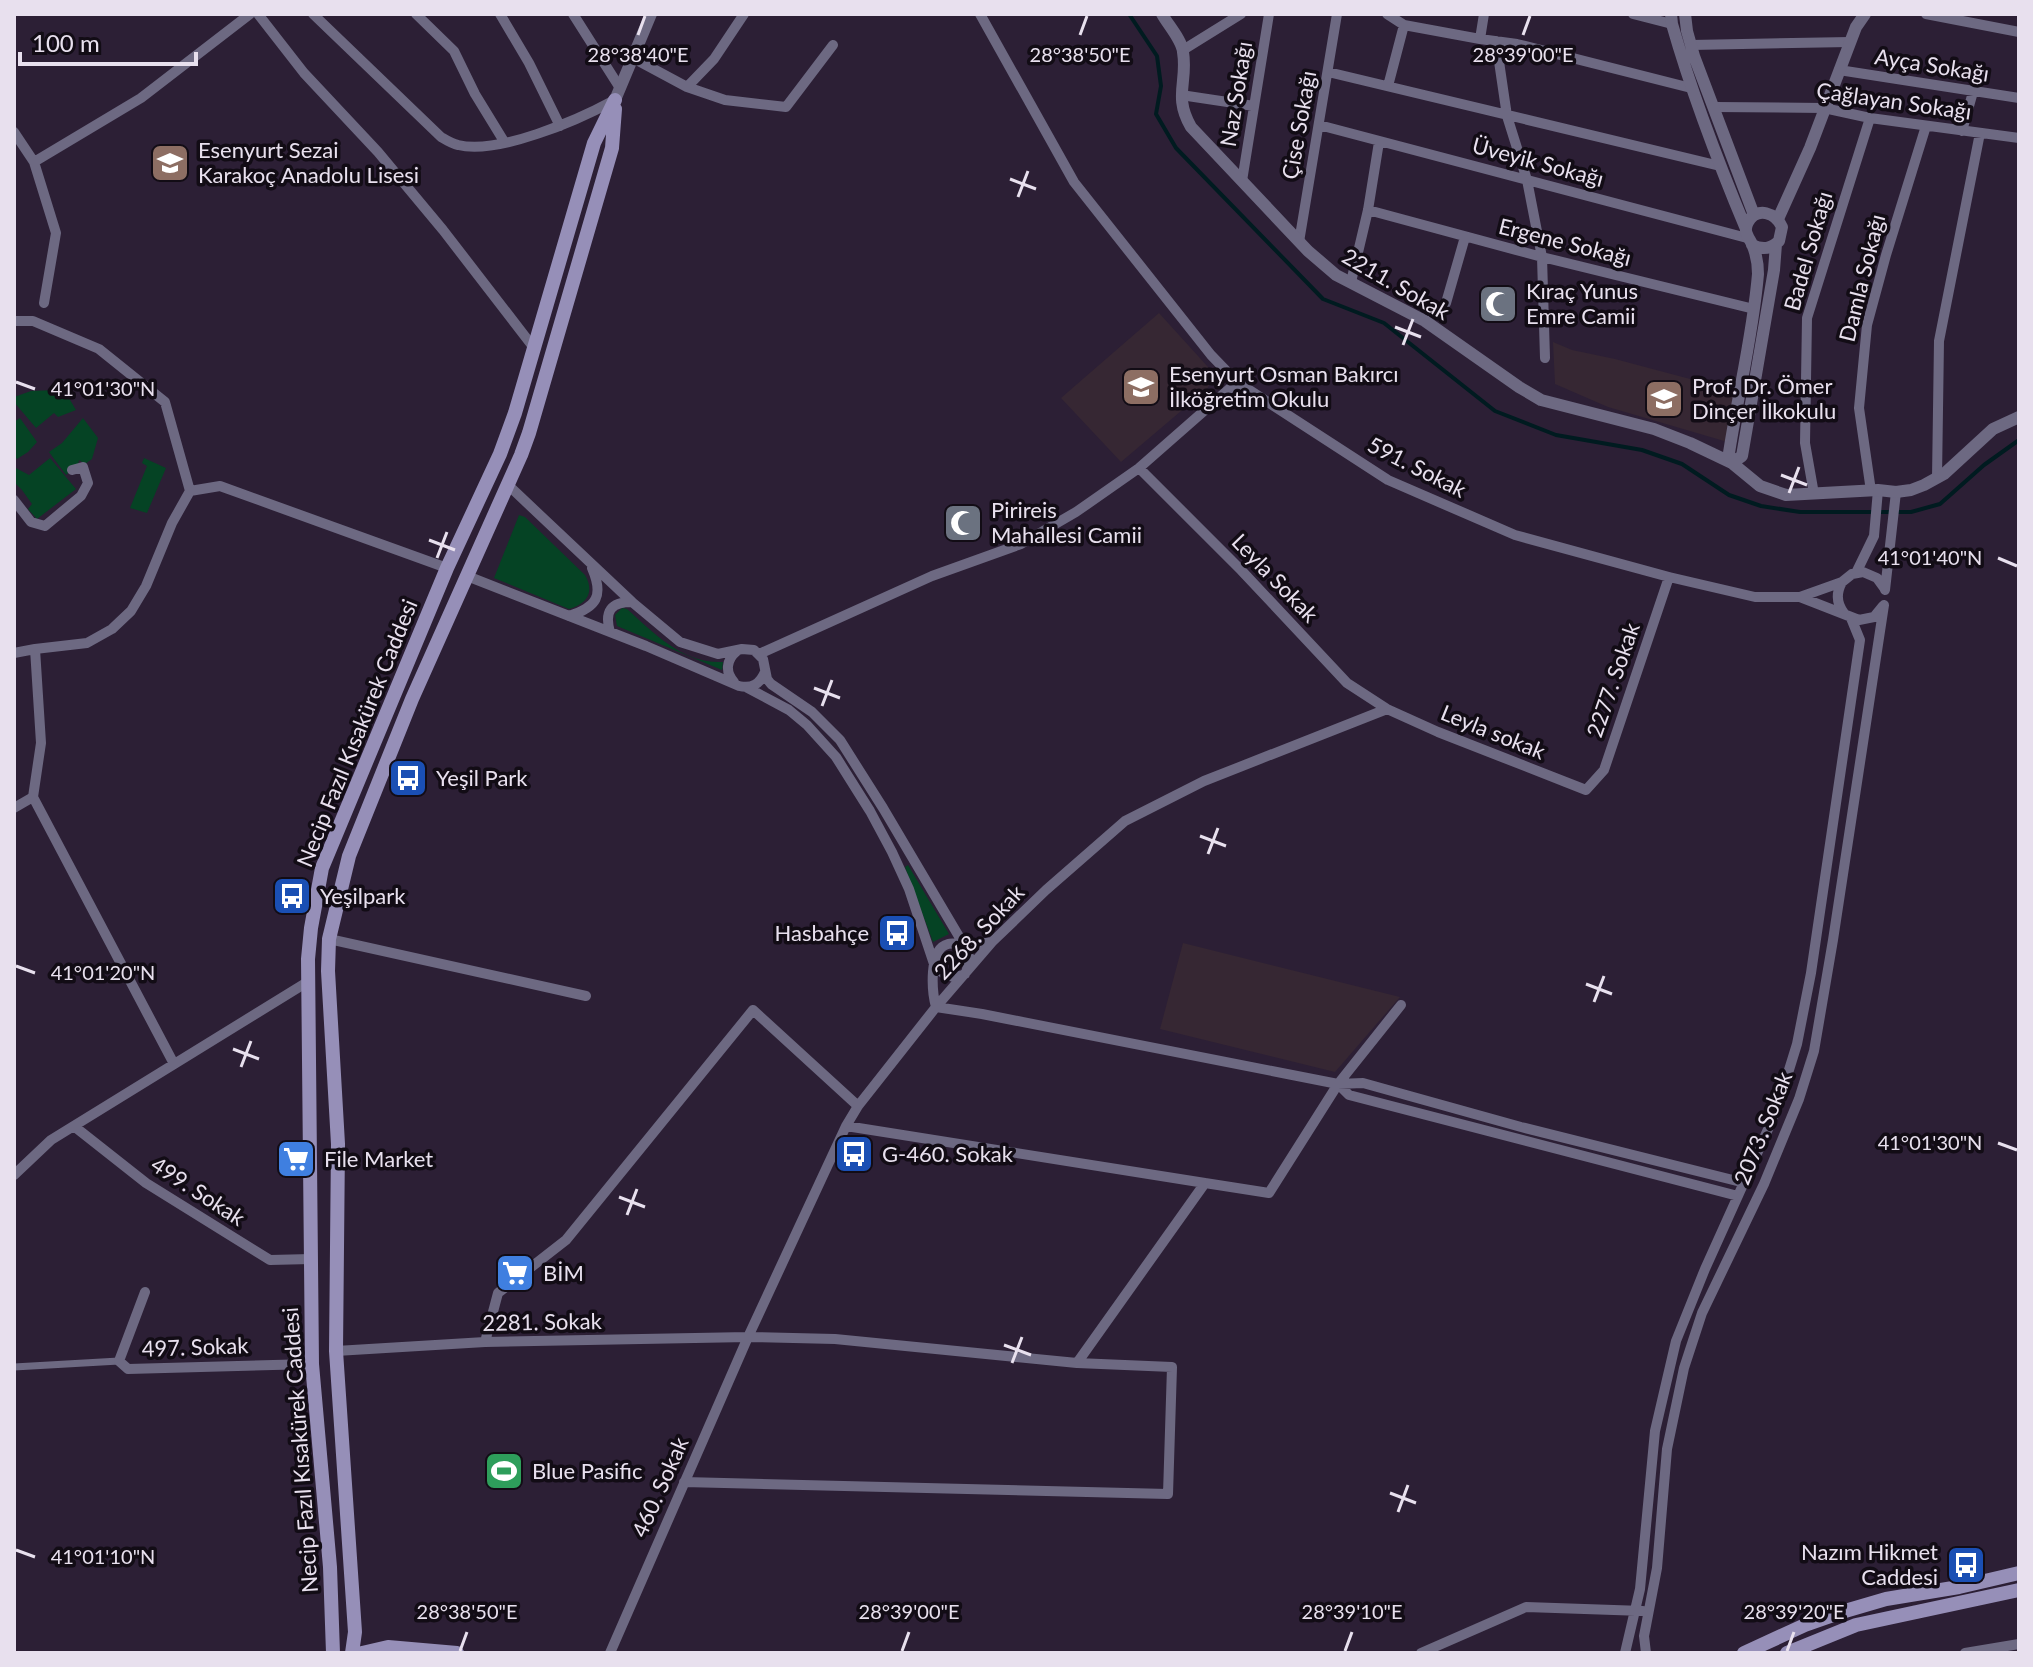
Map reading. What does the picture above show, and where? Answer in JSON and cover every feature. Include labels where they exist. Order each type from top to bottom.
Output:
[{"type":"main road","name":"Necip Fazıl Kısakürek Caddesi","points":[[333,1653],[330,1567],[312,1364],[308,959],[311,928],[322,868],[447,568],[500,454],[515,413],[594,143],[618,94]]},
{"type":"main road","name":"Necip Fazıl Kısakürek Caddesi","points":[[352,1653],[355,1632],[336,1351],[338,1144],[328,971],[329,939],[349,856],[412,699],[521,455],[612,148],[618,94]]},
{"type":"main road","points":[[447,568],[467,576]]},
{"type":"main road","points":[[309,981],[328,971]]},
{"type":"main road","points":[[312,1364],[336,1351]]},
{"type":"main road","points":[[1744,1653],[1805,1625],[1886,1599],[2019,1573]]},
{"type":"main road","points":[[1787,1653],[1856,1625],[2019,1590]]},
{"type":"main road","points":[[362,1653],[388,1647],[457,1653]]},
{"type":"street","points":[[34,162],[141,98],[250,14]]},
{"type":"street","points":[[258,14],[304,73],[378,152],[434,219],[534,348]]},
{"type":"street","points":[[313,14],[441,137],[455,145],[475,148],[505,143],[560,126],[581,118],[618,94],[573,14]]},
{"type":"street","points":[[416,14],[454,51],[475,94],[505,143]]},
{"type":"street","points":[[500,14],[529,63],[560,126]]},
{"type":"street","name":"Necip Fazıl Kısakürek Caddesi","points":[[618,94],[651,14]]},
{"type":"street","points":[[687,87],[714,59],[744,14]]},
{"type":"street","name":"591. Sokak","points":[[980,14],[1074,182],[1211,355],[1237,382],[1388,480],[1515,535],[1755,597],[1800,597]]},
{"type":"street","points":[[1162,14],[1183,50],[1241,14]]},
{"type":"street","name":"Naz Sokağı","points":[[1242,181],[1269,14]]},
{"type":"street","name":"Çise Sokağı","points":[[1299,242],[1337,14]]},
{"type":"street","points":[[1387,14],[1404,25],[1420,29],[1517,44],[1691,88]]},
{"type":"street","points":[[1420,29],[1423,14]]},
{"type":"street","points":[[1480,39],[1484,14]]},
{"type":"street","points":[[1633,14],[1671,19],[1691,88],[1758,266],[1754,309],[1729,453],[1732,463],[1742,456],[1776,244]]},
{"type":"street","points":[[1685,14],[1691,45],[1754,215]]},
{"type":"street","points":[[1778,219],[1810,148],[1856,27],[1865,14]]},
{"type":"street","points":[[1926,14],[2019,32]]},
{"type":"street","points":[[1388,86],[1404,25]]},
{"type":"street","points":[[1496,41],[1507,116],[1527,180],[1542,257],[1545,358]]},
{"type":"street","points":[[1691,45],[1850,42]]},
{"type":"street","points":[[633,58],[687,87],[725,100],[786,107],[833,45]]},
{"type":"street","name":"2211. Sokak","points":[[1183,50],[1181,95],[1183,113],[1191,127],[1299,242],[1336,275],[1425,321],[1541,400],[1654,429],[1690,443],[1732,463],[1760,486],[1786,495],[1895,494]]},
{"type":"street","name":"Ayça Sokağı","points":[[1839,70],[2019,98]]},
{"type":"street","points":[[1328,72],[1720,166]]},
{"type":"street","points":[[1962,131],[1973,92]]},
{"type":"street","points":[[1181,95],[1254,106]]},
{"type":"street","name":"Çağlayan Sokağı","points":[[1715,107],[1824,108],[1870,118],[2019,138]]},
{"type":"street","name":"Badel Sokağı","points":[[1814,494],[1805,443],[1807,318],[1870,118]]},
{"type":"street","name":"Üveyik Sokağı","points":[[1319,125],[1748,237]]},
{"type":"street","name":"Damla Sokağı","points":[[1876,493],[1859,408],[1867,325],[1926,126]]},
{"type":"street","points":[[14,132],[34,162],[56,233],[44,303]]},
{"type":"street","points":[[1937,478],[1939,341],[1980,133]]},
{"type":"street","points":[[1351,282],[1368,210],[1379,142]]},
{"type":"street","name":"Ergene Sokağı","points":[[1368,210],[1754,309]]},
{"type":"street","points":[[1769,213],[1778,219],[1782,231],[1776,244],[1764,249],[1748,237],[1747,223],[1754,215],[1769,213]]},
{"type":"street","points":[[1446,303],[1465,237]]},
{"type":"street","points":[[14,321],[33,321],[99,349],[165,402],[190,491],[172,523],[146,586],[131,611],[112,629],[87,643],[14,653]]},
{"type":"street","points":[[759,654],[932,576],[1021,544],[1076,512],[1139,468],[1237,382]]},
{"type":"street","points":[[1800,597],[1848,616],[1866,620],[1874,617],[1884,605],[1895,494],[1944,474],[1993,429],[2019,417]]},
{"type":"street","points":[[14,500],[31,522],[45,526],[81,496],[88,483],[83,467],[72,470]]},
{"type":"street","name":"Leyla Sokak","points":[[1139,468],[1347,683],[1387,709]]},
{"type":"street","points":[[467,576],[743,686],[758,683],[765,672],[766,665],[759,654],[748,649],[718,654],[680,642],[632,602],[508,485]]},
{"type":"street","points":[[190,491],[220,486],[447,568]]},
{"type":"street","points":[[1856,573],[1874,536],[1876,493]]},
{"type":"street","points":[[569,616],[590,608],[598,592],[589,562]]},
{"type":"street","points":[[1848,616],[1840,608],[1837,594],[1848,576],[1870,574],[1885,589]]},
{"type":"street","name":"2277. Sokak","points":[[1586,790],[1604,770],[1669,577]]},
{"type":"street","points":[[1800,597],[1842,582]]},
{"type":"street","points":[[610,632],[607,621],[611,608],[619,602],[632,602]]},
{"type":"street","name":"2073. Sokak","points":[[1646,1653],[1644,1636],[1657,1568],[1667,1449],[1687,1357],[1702,1313],[1764,1184],[1799,1099],[1814,1051],[1884,605]]},
{"type":"street","name":"2073. Sokak","points":[[1625,1653],[1640,1589],[1655,1431],[1676,1341],[1685,1314],[1745,1183],[1784,1086],[1797,1044],[1811,973],[1860,640],[1848,616]]},
{"type":"street","points":[[35,649],[41,743],[33,797],[174,1064]]},
{"type":"street","points":[[742,649],[732,655],[727,666],[730,678],[789,710],[836,757],[892,852],[909,889],[934,964],[948,976],[965,974],[970,960],[964,946],[840,740],[812,712],[771,684],[765,672]]},
{"type":"street","name":"Leyla sokak","points":[[1387,709],[1586,790]]},
{"type":"street","name":"2268. Sokak","points":[[748,1337],[858,1106],[992,942],[1125,821],[1204,781],[1387,709]]},
{"type":"street","points":[[14,808],[33,797]]},
{"type":"street","points":[[329,939],[586,996]]},
{"type":"street","points":[[992,942],[964,946],[951,943],[942,947],[936,954],[934,964],[932,994],[936,1007],[1338,1084],[1363,1083],[1521,1127],[1745,1183]]},
{"type":"street","points":[[14,1175],[51,1140],[309,981]]},
{"type":"street","points":[[846,1126],[1269,1193],[1338,1084],[1401,1005]]},
{"type":"street","points":[[485,1342],[498,1293],[566,1240],[753,1010],[858,1106]]},
{"type":"street","points":[[1338,1084],[1349,1095],[1738,1196]]},
{"type":"street","name":"499. Sokak","points":[[75,1127],[146,1183],[270,1260],[311,1259]]},
{"type":"street","points":[[1077,1363],[1205,1183]]},
{"type":"street","points":[[14,1367],[119,1361],[145,1292]]},
{"type":"street","name":"2281. Sokak","points":[[336,1351],[485,1342],[748,1337],[835,1339],[1077,1363],[1172,1367],[1168,1494],[684,1482]]},
{"type":"street","name":"460. Sokak","points":[[610,1653],[748,1337]]},
{"type":"street","name":"497. Sokak","points":[[119,1361],[128,1369],[312,1364]]},
{"type":"street","points":[[1421,1653],[1526,1607],[1649,1611]]},
{"type":"street","points":[[1965,1653],[2019,1644]]},
{"type":"shaded area","name":"Esenyurt Osman Bakırcı İlköğretim Okulu","points":[[1159,313],[1208,367],[1212,380],[1207,389],[1121,462],[1061,398]]},
{"type":"shaded area","name":"Prof. Dr. Ömer Dinçer İlkokulu","points":[[1553,342],[1572,350],[1739,392],[1731,443],[1608,407],[1555,384]]},
{"type":"shaded area","points":[[1183,943],[1400,997],[1335,1072],[1160,1029]]},
{"type":"green space","points":[[56,390],[66,393],[76,410],[58,417],[54,413],[36,428],[14,402],[14,397],[31,391]]},
{"type":"green space","points":[[20,418],[37,442],[17,459],[14,455],[14,422]]},
{"type":"green space","points":[[83,418],[98,438],[92,459],[85,464],[79,460],[78,465],[66,475],[49,452],[62,443]]},
{"type":"green space","points":[[50,458],[76,489],[37,519],[28,509],[32,504],[14,482],[14,467],[29,475]]},
{"type":"green space","points":[[144,458],[166,468],[147,513],[130,508],[147,466],[142,463]]},
{"type":"green space","points":[[519,515],[525,517],[585,575],[589,592],[585,601],[569,609],[494,578]]},
{"type":"green space","points":[[622,608],[682,653],[723,662],[722,670],[617,626],[615,615]]},
{"type":"green space","points":[[908,865],[949,934],[933,942],[905,867]]},
{"type":"waterway","points":[[1129,14],[1157,56],[1161,86],[1156,114],[1176,148],[1323,299],[1384,323],[1495,411],[1556,435],[1642,450],[1682,464],[1729,495],[1761,506],[1800,512],[1911,512],[1940,504],[1984,465],[2019,440]]},
{"type":"place","name":"Esenyurt Sezai Karakoç Anadolu Lisesi","points":[[170,163]]},
{"type":"place","name":"Kıraç Yunus Emre Camii","points":[[1498,304]]},
{"type":"place","name":"Esenyurt Osman Bakırcı İlköğretim Okulu","points":[[1141,387]]},
{"type":"place","name":"Prof. Dr. Ömer Dinçer İlkokulu","points":[[1664,399]]},
{"type":"place","name":"Pirireis Mahallesi Camii","points":[[963,523]]},
{"type":"place","name":"Yeşil Park","points":[[408,778]]},
{"type":"place","name":"Yeşilpark","points":[[292,896]]},
{"type":"place","name":"Hasbahçe","points":[[897,933]]},
{"type":"place","name":"G-460. Sokak","points":[[854,1154]]},
{"type":"place","name":"File Market","points":[[296,1159]]},
{"type":"place","name":"BİM","points":[[515,1273]]},
{"type":"place","name":"Blue Pasific","points":[[504,1471]]},
{"type":"place","name":"Nazım Hikmet Caddesi","points":[[1966,1565]]}]
